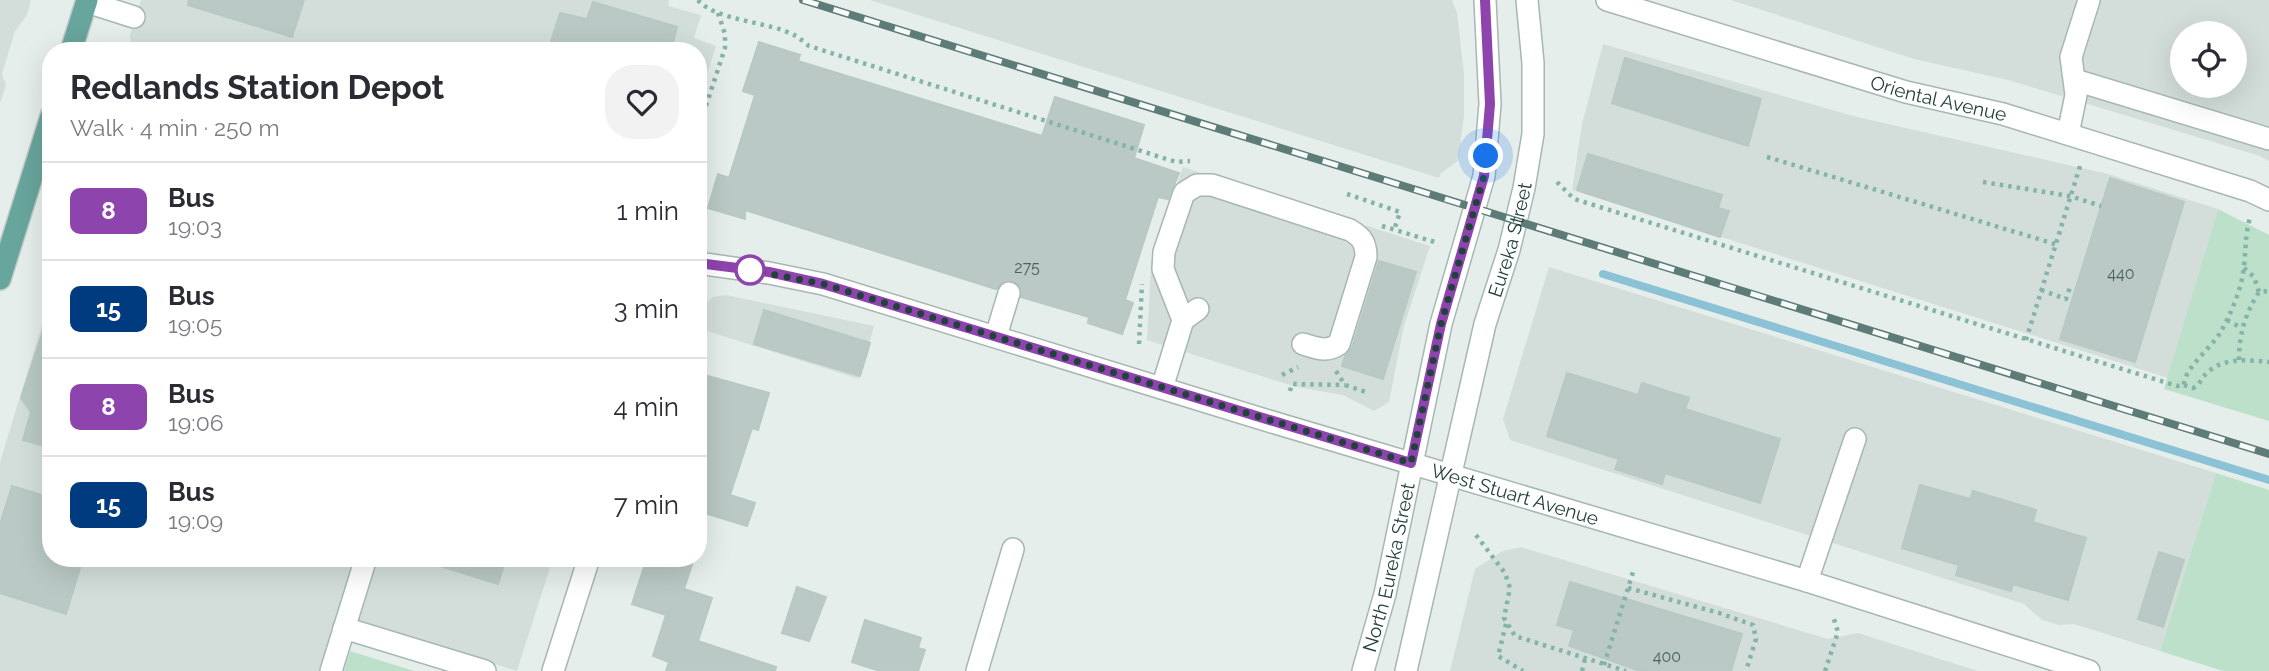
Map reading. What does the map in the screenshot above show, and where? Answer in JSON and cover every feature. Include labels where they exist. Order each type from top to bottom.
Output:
[{"type":"main road","points":[[74,42],[87,1]]},
{"type":"main road","points":[[0,279],[42,145]]},
{"type":"street","points":[[1411,463],[1441,324],[1484,176],[1490,104],[1485,0]]},
{"type":"street","name":"Eureka Street","points":[[1452,474],[1485,324],[1509,250],[1524,188],[1533,134],[1533,63],[1527,0]]},
{"type":"street","name":"Oriental Avenue","points":[[1607,0],[1906,92],[2003,114],[2250,191],[2269,200]]},
{"type":"street","points":[[2068,134],[2076,104],[2071,57],[2089,0]]},
{"type":"street","points":[[87,1],[134,17]]},
{"type":"street","points":[[2075,80],[2269,139]]},
{"type":"street","points":[[1162,388],[1190,314],[1163,269],[1164,252],[1184,193],[1197,185],[1212,185],[1350,230],[1360,236],[1366,245],[1366,257],[1339,344],[1331,350],[1323,350],[1303,344]]},
{"type":"street","name":"West Stuart Avenue","points":[[707,264],[769,272],[823,284],[1807,581],[2089,671]]},
{"type":"street","points":[[996,336],[1009,293]]},
{"type":"street","points":[[1807,581],[1855,439]]},
{"type":"street","name":"North Eureka Street","points":[[1363,671],[1385,594],[1411,463]]},
{"type":"street","name":"North Eureka Street","points":[[1406,671],[1452,474]]},
{"type":"street","points":[[977,671],[1013,549]]},
{"type":"street","points":[[331,671],[363,567]]},
{"type":"street","points":[[553,671],[586,567]]},
{"type":"street","points":[[344,628],[485,671]]},
{"type":"path","points":[[698,0],[718,12],[795,35],[809,46],[822,51],[1176,162],[1190,160],[1202,165]]},
{"type":"path","points":[[707,103],[725,48],[725,34],[718,12]]},
{"type":"path","points":[[1767,157],[2055,244]]},
{"type":"path","points":[[2026,340],[2081,162]]},
{"type":"path","points":[[1557,182],[1574,199],[2165,383],[2193,388],[2201,384],[2207,372],[2239,360],[2269,362]]},
{"type":"path","points":[[1983,182],[2070,196],[2101,206]]},
{"type":"path","points":[[1347,194],[1400,212],[1394,230]]},
{"type":"path","points":[[2184,385],[2183,377],[2207,352],[2227,320],[2244,268],[2244,247],[2251,217]]},
{"type":"path","points":[[1371,222],[1435,243]]},
{"type":"path","points":[[2239,360],[2242,328],[2248,310],[2259,292],[2254,277],[2244,268]]},
{"type":"path","points":[[2041,290],[2066,299],[2070,287]]},
{"type":"path","points":[[2259,292],[2269,291]]},
{"type":"path","points":[[2227,320],[2242,328]]},
{"type":"path","points":[[1332,366],[1345,385]]},
{"type":"path","points":[[1290,391],[1292,384],[1345,385],[1369,393]]},
{"type":"path","points":[[1476,535],[1505,573],[1510,587],[1504,618],[1515,636],[1626,671]]},
{"type":"path","points":[[1604,665],[1633,572]]},
{"type":"path","points":[[1628,588],[1753,625],[1756,639],[1746,671]]},
{"type":"path","points":[[1825,671],[1838,632],[1833,616]]},
{"type":"path","points":[[1507,623],[1498,656],[1523,671]]},
{"type":"path","points":[[1582,671],[1585,659]]},
{"type":"shaded area","points":[[0,0],[31,0],[27,15],[15,31],[2,74],[6,85],[0,103]]},
{"type":"shaded area","points":[[141,0],[669,0],[668,6],[701,15],[694,38],[705,42],[130,42],[130,35]]},
{"type":"shaded area","points":[[870,0],[1452,0],[1457,13],[1464,74],[1464,116],[1458,161],[1441,173],[1439,178]]},
{"type":"shaded area","points":[[1731,0],[2269,0],[2269,161],[2260,156],[2008,80],[1914,59]]},
{"type":"shaded area","points":[[707,43],[716,46],[707,74]]},
{"type":"shaded area","points":[[1603,44],[1853,116],[2108,174],[2218,209],[2168,378],[1572,190],[1582,124]]},
{"type":"shaded area","points":[[1183,167],[1430,246],[1404,326],[1389,402],[1374,411],[1343,395],[1296,387],[1147,340],[1151,264]]},
{"type":"shaded area","points":[[1549,267],[2216,473],[2160,651],[2074,624],[2059,625],[2042,620],[2024,604],[1510,440],[1503,419]]},
{"type":"shaded area","points":[[726,295],[874,326],[859,379],[707,331],[707,302],[713,297]]},
{"type":"shaded area","points":[[42,324],[42,567],[550,567],[517,671],[341,615],[323,671],[0,671],[0,462]]},
{"type":"shaded area","points":[[1521,547],[1828,639],[1858,633],[1978,671],[1450,671],[1475,569],[1503,551]]},
{"type":"green space","points":[[2218,209],[2269,235],[2269,421],[2164,389]]},
{"type":"green space","points":[[2216,473],[2269,490],[2269,671],[2223,671],[2160,651]]},
{"type":"green space","points":[[350,651],[414,671],[344,671]]},
{"type":"building","points":[[189,0],[304,0],[292,37],[188,5]]},
{"type":"building","points":[[593,2],[677,27],[673,42],[551,42],[560,13],[587,19]]},
{"type":"building","points":[[759,42],[800,55],[798,61],[1042,136],[1055,97],[1144,125],[1134,158],[1179,173],[1168,199],[1158,197],[1125,300],[1133,303],[1122,334],[1088,323],[1089,317],[1021,297],[1022,289],[1013,281],[1005,280],[996,289],[745,210],[745,219],[708,208],[718,174],[729,178],[755,95],[743,91]]},
{"type":"building","points":[[1625,58],[1761,99],[1748,146],[1612,103]]},
{"type":"building","points":[[1588,154],[1722,195],[1718,208],[1729,211],[1720,237],[1577,190]]},
{"type":"building","points":[[2110,178],[2184,202],[2135,362],[2060,339]]},
{"type":"building","points":[[1379,261],[1416,272],[1383,379],[1342,366],[1345,356],[1352,348]]},
{"type":"building","points":[[764,310],[870,343],[860,376],[754,344]]},
{"type":"building","points":[[42,334],[42,445],[23,440],[31,412],[21,398]]},
{"type":"building","points":[[1567,373],[1638,395],[1642,383],[1689,398],[1685,409],[1780,439],[1760,503],[1665,473],[1662,484],[1615,469],[1619,459],[1547,436]]},
{"type":"building","points":[[707,376],[769,393],[758,430],[752,428],[730,495],[755,503],[747,526],[707,514]]},
{"type":"building","points":[[1920,485],[1970,499],[1973,491],[2036,510],[2033,522],[2086,538],[2068,600],[2013,584],[2011,591],[1956,575],[1959,565],[1902,548]]},
{"type":"building","points":[[12,486],[42,495],[42,567],[80,567],[66,614],[0,593],[0,525]]},
{"type":"building","points":[[2159,552],[2184,560],[2163,627],[2138,619]]},
{"type":"building","points":[[444,567],[503,567],[498,584]]},
{"type":"building","points":[[644,567],[691,567],[684,589],[712,598],[698,641],[776,667],[775,671],[666,671],[669,662],[653,656],[666,615],[632,604]]},
{"type":"building","points":[[1570,582],[1742,634],[1731,671],[1640,671],[1569,646],[1574,630],[1557,625]]},
{"type":"building","points":[[797,587],[826,597],[809,641],[782,633]]},
{"type":"building","points":[[865,620],[921,638],[918,648],[925,650],[918,671],[880,671],[852,662]]},
{"type":"waterway","points":[[1603,274],[2269,480]]},
{"type":"railway","points":[[803,0],[2269,454]]},
{"type":"bus line","name":"8","points":[[707,264],[769,272],[823,284],[1411,463],[1441,324],[1484,176],[1490,104],[1485,0]]},
{"type":"route","points":[[750,270],[823,284],[1411,463],[1441,324],[1484,176],[1486,156]]}]
